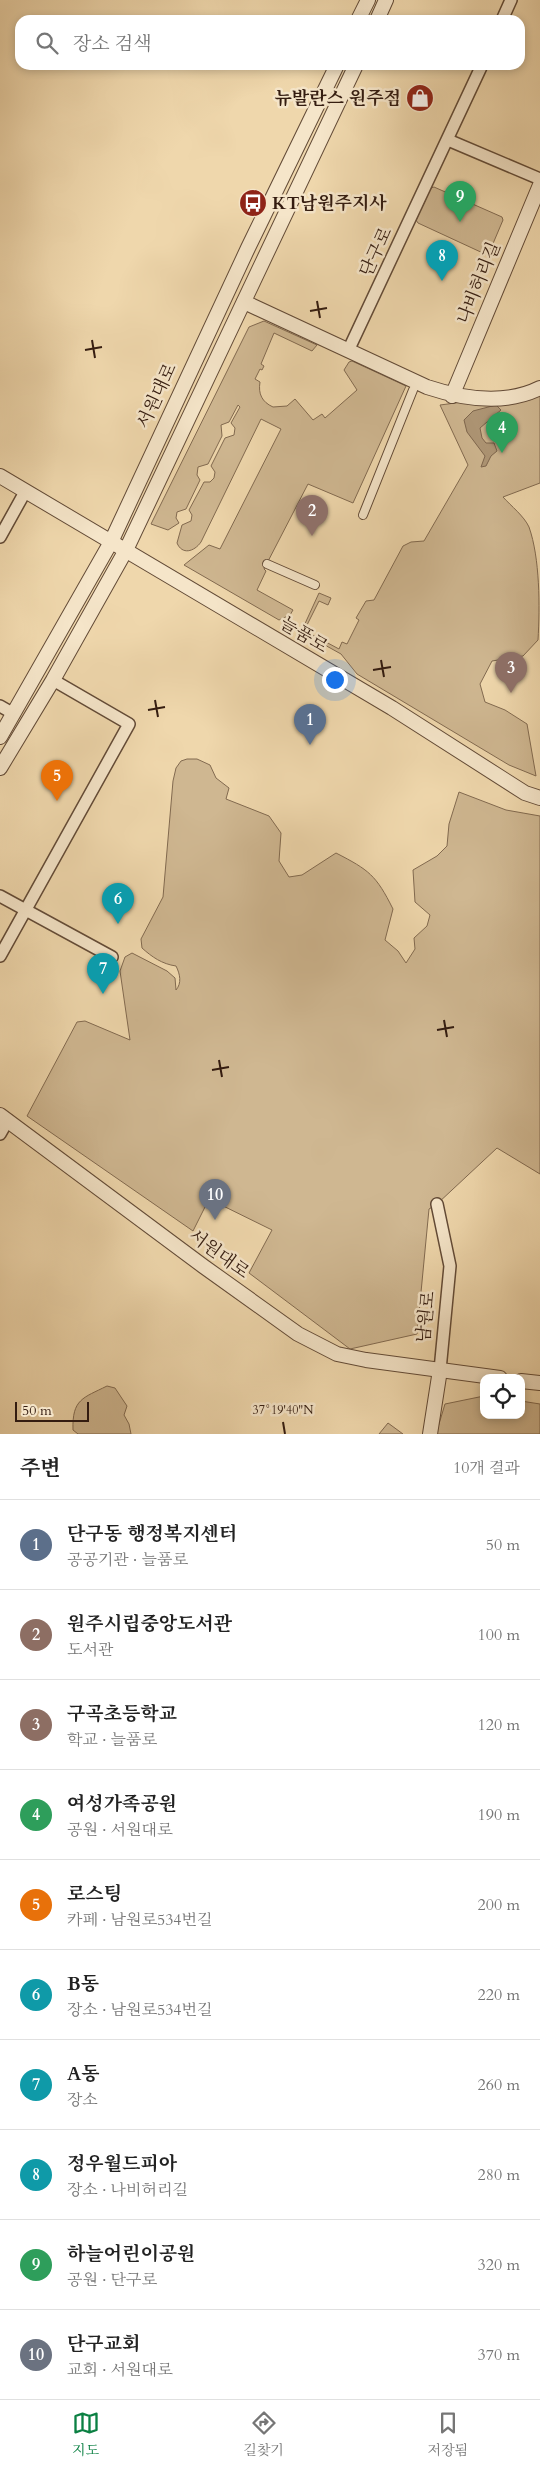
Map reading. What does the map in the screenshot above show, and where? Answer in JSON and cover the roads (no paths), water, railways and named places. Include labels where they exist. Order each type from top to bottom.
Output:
[{"type":"street","points":[[360,15],[368,0]]},
{"type":"street","points":[[379,15],[386,0]]},
{"type":"street","points":[[504,15],[511,0]]},
{"type":"street","name":"서원대로","points":[[0,737],[110,542],[335,70]]},
{"type":"street","points":[[0,768],[53,680],[126,550],[354,70]]},
{"type":"street","name":"단구로","points":[[348,352],[480,70]]},
{"type":"street","points":[[448,140],[540,179]]},
{"type":"street","name":"나비허리길","points":[[452,396],[540,185]]},
{"type":"street","points":[[244,302],[348,352],[452,396],[475,400],[527,394],[540,388]]},
{"type":"street","points":[[363,515],[413,390]]},
{"type":"street","points":[[0,476],[110,542]]},
{"type":"street","points":[[0,537],[25,492]]},
{"type":"street","name":"늘품로","points":[[110,542],[392,708],[525,793],[540,798]]},
{"type":"street","points":[[267,564],[315,585]]},
{"type":"street","points":[[0,956],[129,724],[53,680]]},
{"type":"street","points":[[0,706],[14,714]]},
{"type":"street","points":[[0,896],[26,912],[112,957]]},
{"type":"street","points":[[0,1134],[4,1118]]},
{"type":"street","name":"서원대로","points":[[4,1118],[298,1334],[337,1354],[366,1360],[480,1375]]},
{"type":"street","name":"남원로","points":[[430,1434],[440,1370],[450,1266],[437,1204]]},
{"type":"street","points":[[525,1381],[540,1383]]},
{"type":"place","name":"뉴발란스 원주점","points":[[420,98]]},
{"type":"place","name":"KT남원주지사","points":[[253,203]]},
{"type":"place","name":"하늘어린이공원","points":[[460,222]]},
{"type":"place","name":"정우월드피아","points":[[442,281]]},
{"type":"place","name":"여성가족공원","points":[[502,453]]},
{"type":"place","name":"원주시립중앙도서관","points":[[312,536]]},
{"type":"place","name":"구곡초등학교","points":[[511,693]]},
{"type":"place","name":"단구동 행정복지센터","points":[[310,745]]},
{"type":"place","name":"로스팅","points":[[57,801]]},
{"type":"place","name":"B동","points":[[118,924]]},
{"type":"place","name":"A동","points":[[103,994]]},
{"type":"place","name":"단구교회","points":[[215,1220]]}]
